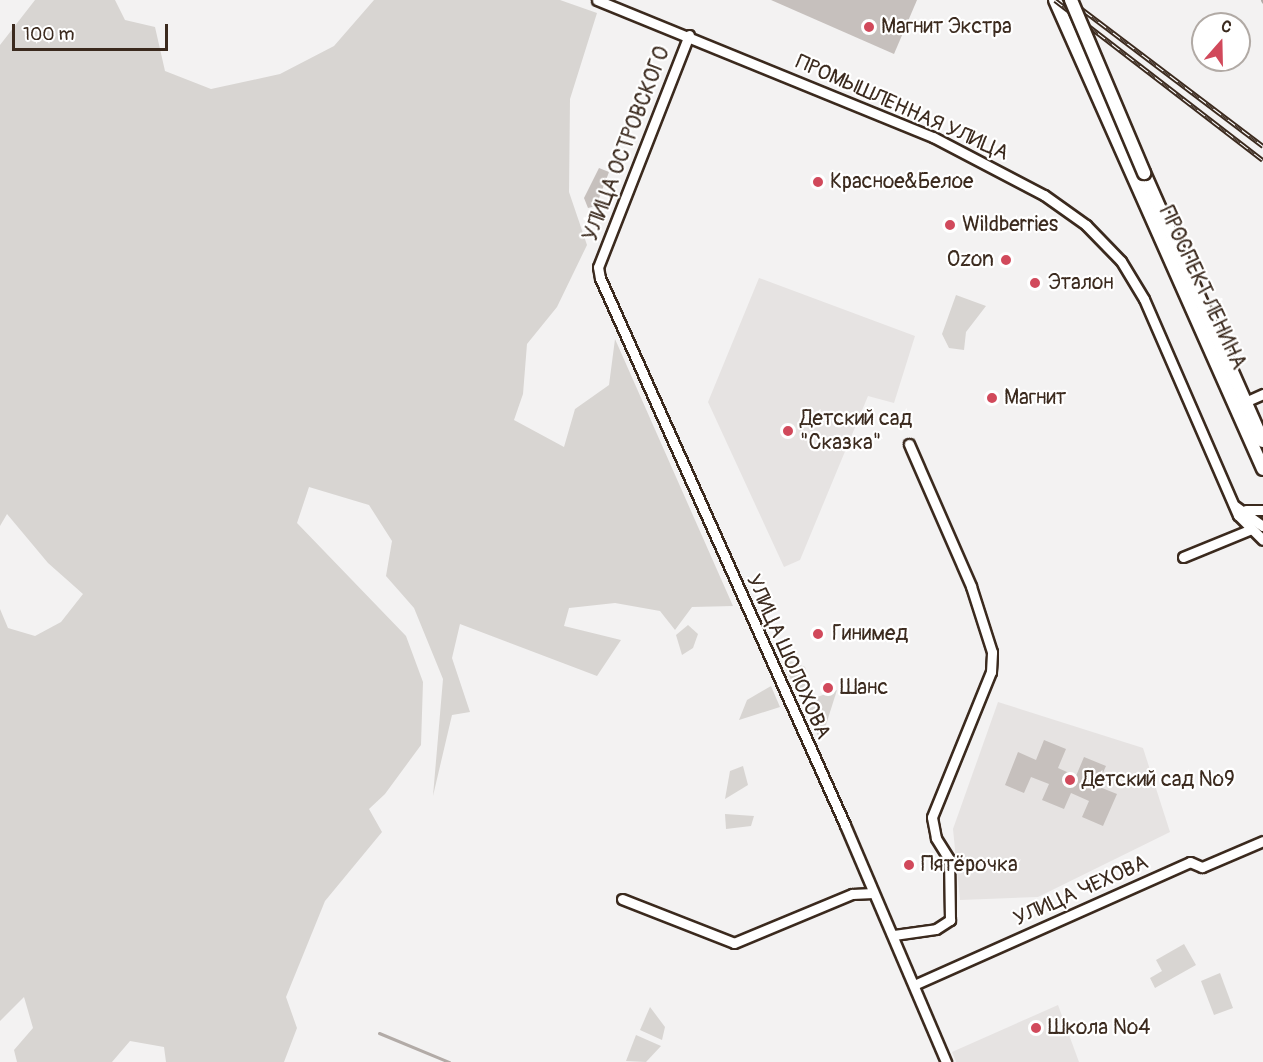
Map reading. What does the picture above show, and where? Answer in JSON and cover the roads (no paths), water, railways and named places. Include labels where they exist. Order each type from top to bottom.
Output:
[{"type":"main road","name":"ПРОСПЕКТ ЛЕНИНА","points":[[1055,0],[1120,156],[1263,469]]},
{"type":"main road","name":"ПРОСПЕКТ ЛЕНИНА","points":[[1071,0],[1263,441]]},
{"type":"street","name":"ПРОМЫШЛЕННАЯ УЛИЦА","points":[[597,0],[689,35],[933,137],[1044,195],[1086,225],[1121,261],[1144,300],[1249,530],[1263,540]]},
{"type":"street","name":"УЛИЦА ОСТРОВСКОГО","points":[[598,267],[689,35]]},
{"type":"street","name":"УЛИЦА ШОЛОХОВА","points":[[598,267],[873,893],[894,935],[946,1062]]},
{"type":"street","points":[[1245,402],[1263,394]]},
{"type":"street","points":[[894,935],[936,929],[950,920],[949,859],[936,838],[932,818],[991,672],[992,652],[976,596],[909,444]]},
{"type":"street","name":"ПРОМЫШЛЕННАЯ УЛИЦА","points":[[1239,508],[1263,526]]},
{"type":"street","points":[[1239,508],[1254,514],[1263,510]]},
{"type":"street","points":[[1183,557],[1249,530]]},
{"type":"street","name":"УЛИЦА ЧЕХОВА","points":[[914,985],[1190,862],[1202,867],[1263,841]]},
{"type":"street","points":[[622,899],[734,943],[852,894],[873,893]]},
{"type":"waterway","points":[[379,1033],[449,1062]]},
{"type":"railway","points":[[1055,0],[1263,160]]},
{"type":"railway","points":[[1070,0],[1263,146]]},
{"type":"place","name":"Магнит Экстра","points":[[869,27]]},
{"type":"place","name":"Красное&Белое","points":[[818,182]]},
{"type":"place","name":"Wildberries","points":[[950,225]]},
{"type":"place","name":"Ozon","points":[[1006,260]]},
{"type":"place","name":"Эталон","points":[[1035,283]]},
{"type":"place","name":"Магнит","points":[[992,398]]},
{"type":"place","name":"Детский сад \"Сказка\"","points":[[788,431]]},
{"type":"place","name":"Гинимед","points":[[818,634]]},
{"type":"place","name":"Шанс","points":[[828,688]]},
{"type":"place","name":"Детский сад №9","points":[[1070,780]]},
{"type":"place","name":"Пятёрочка","points":[[909,865]]},
{"type":"place","name":"Школа №4","points":[[1036,1028]]}]
